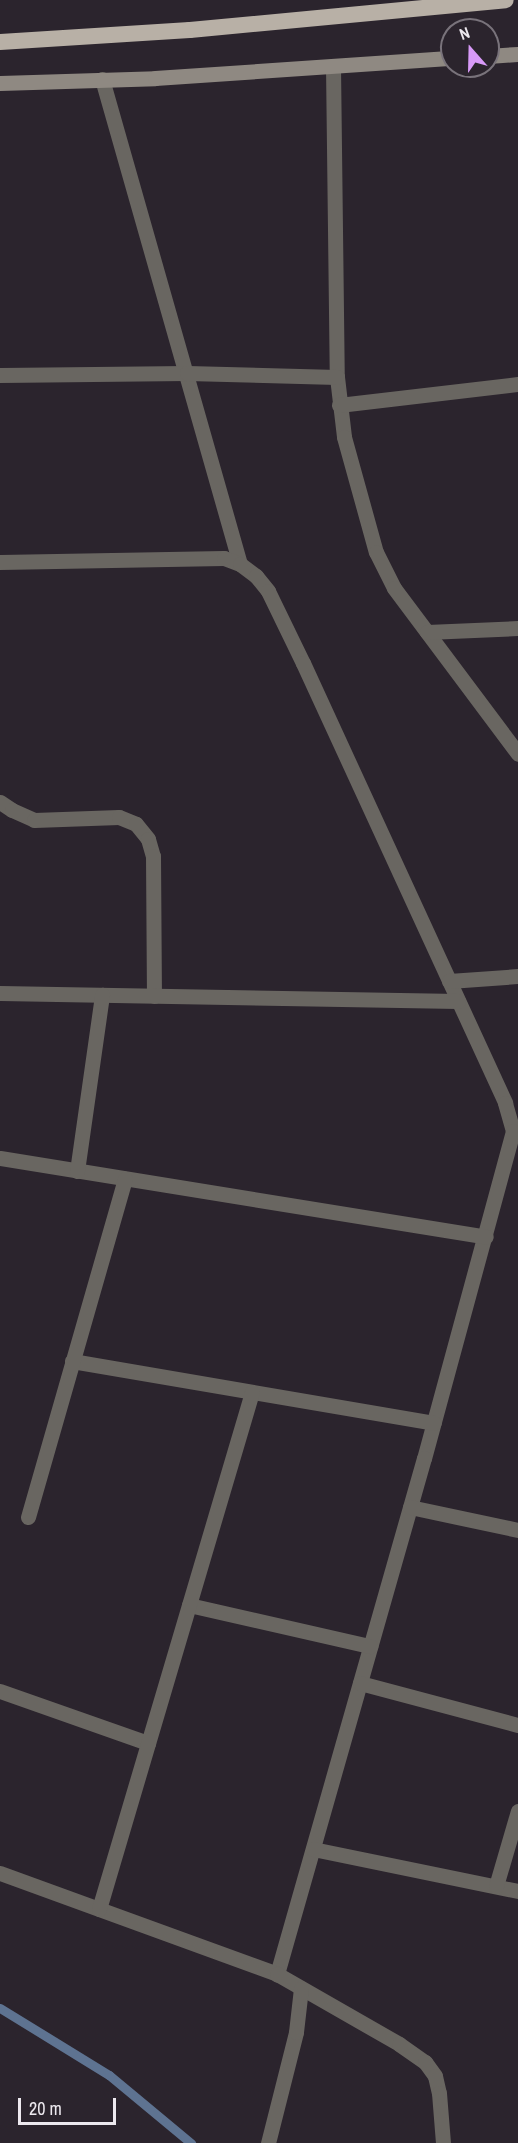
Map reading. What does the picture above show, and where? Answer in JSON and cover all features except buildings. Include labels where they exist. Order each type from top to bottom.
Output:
[{"type":"highway","points":[[0,42],[190,30],[506,0]]},
{"type":"main road","points":[[500,55],[518,54]]},
{"type":"main road","points":[[0,83],[440,59]]},
{"type":"street","points":[[333,66],[337,377],[344,437],[376,552],[394,588],[518,754]]},
{"type":"street","points":[[102,79],[188,373],[240,564]]},
{"type":"street","points":[[0,375],[188,373],[337,377]]},
{"type":"street","points":[[339,405],[518,384]]},
{"type":"street","points":[[0,562],[224,558],[240,564],[256,576],[268,591],[449,981],[505,1102],[513,1131],[411,1507],[277,1974]]},
{"type":"street","points":[[427,632],[518,628]]},
{"type":"street","points":[[0,802],[34,820],[119,817],[136,824],[148,839],[153,856],[154,996]]},
{"type":"street","points":[[449,981],[518,976]]},
{"type":"street","points":[[0,993],[458,1001]]},
{"type":"street","points":[[77,1171],[102,995]]},
{"type":"street","points":[[0,1158],[486,1237]]},
{"type":"street","points":[[28,1517],[125,1179]]},
{"type":"street","points":[[72,1361],[434,1423]]},
{"type":"street","points":[[99,1909],[252,1392]]},
{"type":"street","points":[[411,1507],[518,1530]]},
{"type":"street","points":[[189,1605],[370,1646]]},
{"type":"street","points":[[360,1683],[518,1725]]},
{"type":"street","points":[[2,1697],[148,1743]]},
{"type":"street","points":[[496,1886],[518,1811]]},
{"type":"street","points":[[313,1849],[518,1891]]},
{"type":"street","points":[[0,1873],[277,1974],[425,2062],[435,2076],[439,2093],[443,2143]]},
{"type":"street","points":[[268,2143],[296,2032],[301,1988]]},
{"type":"waterway","points":[[0,2008],[109,2075],[191,2143]]}]
